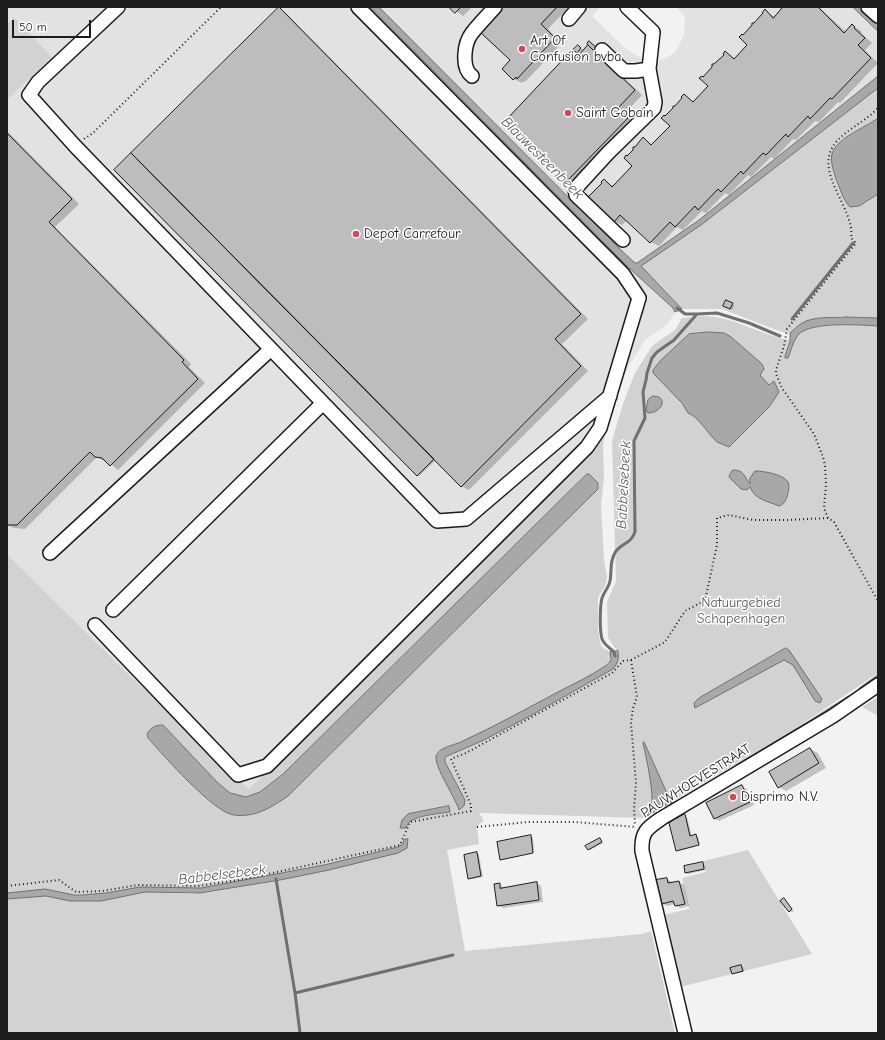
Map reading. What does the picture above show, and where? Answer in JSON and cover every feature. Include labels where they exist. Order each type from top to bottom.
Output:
[{"type":"street","points":[[118,7],[38,82],[29,95],[75,146],[437,521],[466,519],[610,396]]},
{"type":"street","points":[[95,625],[238,775],[267,766],[587,447],[600,428],[639,298],[624,274],[358,7]]},
{"type":"street","points":[[472,76],[468,73],[465,64],[466,47],[471,34],[495,7]]},
{"type":"street","points":[[569,19],[579,7]]},
{"type":"street","points":[[623,240],[576,195],[575,189],[608,153],[654,108],[655,102],[649,69],[653,32],[627,7]]},
{"type":"street","points":[[868,7],[878,16]]},
{"type":"street","points":[[602,50],[624,71],[649,69]]},
{"type":"street","points":[[50,553],[271,349]]},
{"type":"street","points":[[113,610],[323,403]]},
{"type":"street","name":"PAUWHOEVESTRAAT","points":[[685,1033],[642,851],[640,829],[649,827],[833,716],[878,685]]},
{"type":"path","points":[[75,146],[93,133],[221,7]]},
{"type":"path","points":[[878,108],[837,141],[830,150],[827,161],[835,188],[848,220],[852,233],[851,238],[856,243],[787,329],[784,346],[776,370],[778,381],[814,434],[823,457],[826,485],[824,508],[828,518],[834,522],[878,601]]},
{"type":"path","points":[[7,886],[59,880],[76,892],[102,891],[138,885],[198,886],[245,879],[400,845],[410,822],[471,811],[471,804],[451,759],[466,753],[612,674],[624,661],[631,660],[665,642],[686,611],[702,602],[706,596],[717,545],[717,518],[729,515],[753,520],[828,518]]},
{"type":"path","points":[[478,826],[528,822],[574,822],[640,829],[634,809],[636,782],[631,723],[633,708],[637,696],[631,660]]},
{"type":"shaded area","points":[[7,7],[371,7],[629,268],[675,310],[668,324],[645,340],[627,369],[605,433],[249,789],[127,673],[7,554],[7,100],[52,57],[14,17],[7,24]]},
{"type":"shaded area","points":[[371,7],[379,7],[635,263],[699,220],[878,76],[878,88],[701,225],[641,266],[682,309],[675,312],[673,308],[629,268]]},
{"type":"shaded area","points":[[379,7],[600,7],[592,16],[626,49],[646,61],[658,61],[668,57],[676,51],[684,35],[684,15],[676,7],[878,7],[878,76],[699,220],[635,263]]},
{"type":"shaded area","points":[[853,7],[862,7],[878,23],[878,31]]},
{"type":"shaded area","points":[[878,118],[878,194],[859,206],[850,207],[836,179],[832,164],[832,154],[839,143],[845,138]]},
{"type":"shaded area","points":[[818,318],[878,318],[878,326],[836,325],[813,328],[804,331],[796,337],[788,358],[785,358],[790,342],[790,333],[800,324]]},
{"type":"shaded area","points":[[709,332],[724,333],[731,337],[762,364],[764,369],[760,375],[769,385],[774,381],[779,392],[769,407],[729,447],[717,442],[699,421],[688,413],[682,403],[653,373],[653,370],[661,360],[689,334]]},
{"type":"shaded area","points":[[653,396],[659,397],[662,400],[662,405],[656,411],[648,413],[646,410],[648,400]]},
{"type":"shaded area","points":[[733,470],[742,472],[750,484],[750,478],[755,471],[768,472],[782,477],[788,482],[789,485],[785,502],[779,506],[758,497],[750,487],[747,490],[741,489],[729,477]]},
{"type":"shaded area","points":[[587,474],[589,474],[598,483],[598,489],[288,796],[276,804],[263,811],[249,815],[234,815],[225,812],[214,805],[189,782],[148,738],[147,734],[152,728],[163,725],[217,782],[230,793],[246,797],[260,792],[283,774]]},
{"type":"shaded area","points":[[786,648],[789,650],[822,699],[820,703],[815,701],[793,665],[784,660],[695,708],[694,703],[699,698]]},
{"type":"shaded area","points":[[618,651],[618,661],[613,669],[530,716],[482,741],[445,757],[445,762],[465,800],[464,806],[459,810],[437,762],[436,757],[440,751],[487,729],[588,677],[609,663],[611,659],[610,652]]},
{"type":"shaded area","points":[[644,742],[671,802],[647,816],[651,808],[652,794]]},
{"type":"shaded area","points":[[449,806],[450,812],[418,818],[412,820],[406,828],[400,828],[402,820],[408,814]]},
{"type":"shaded area","points":[[408,839],[407,848],[398,853],[280,880],[200,893],[145,892],[101,901],[70,901],[46,896],[7,899],[7,893],[45,889],[74,895],[82,895],[106,893],[140,887],[201,888],[324,865],[398,847],[403,844],[404,840]]},
{"type":"green space","points":[[14,17],[52,57],[7,100],[7,24]]},
{"type":"green space","points":[[878,88],[878,118],[838,143],[832,157],[832,165],[837,182],[847,204],[859,206],[878,194],[878,318],[843,316],[824,317],[805,322],[790,333],[782,332],[722,309],[682,309],[667,292],[641,268],[640,266],[701,225]]},
{"type":"green space","name":"Natuurgebied Schapenhagen","points":[[702,316],[725,319],[779,338],[790,340],[785,356],[788,358],[796,337],[804,331],[813,328],[836,325],[878,326],[878,673],[796,728],[644,818],[480,813],[479,815],[482,816],[483,822],[477,827],[479,844],[447,850],[465,951],[642,934],[651,931],[675,1033],[7,1033],[7,899],[46,896],[101,901],[145,892],[189,894],[211,892],[280,880],[363,861],[408,845],[408,839],[398,847],[324,865],[201,888],[140,887],[106,893],[82,895],[74,895],[45,889],[7,893],[7,554],[127,673],[249,789],[605,433],[603,445],[604,478],[601,505],[604,560],[607,577],[605,586],[598,597],[598,631],[601,645],[610,652],[610,661],[595,673],[507,720],[437,753],[437,763],[440,770],[457,803],[458,808],[461,809],[464,806],[445,762],[445,757],[482,741],[530,716],[613,669],[616,665],[618,652],[608,638],[607,602],[616,581],[612,441],[623,404],[635,373],[652,346],[675,330],[682,318]],"holes":[[[587,474],[599,485],[598,489],[288,796],[276,804],[249,815],[234,815],[225,812],[189,782],[148,738],[217,782],[230,793],[246,797],[260,792],[283,774]],[[449,806],[450,812],[424,816],[412,820],[406,828],[400,828],[402,820],[408,814]]]},
{"type":"green space","points":[[878,697],[878,716],[862,707]]},
{"type":"green space","points":[[748,850],[812,954],[680,987],[663,915],[689,909],[682,878],[706,872],[704,861]]},
{"type":"building","name":"Depot Carrefour","points":[[279,7],[581,314],[555,339],[581,366],[461,487],[131,153]]},
{"type":"building","points":[[449,7],[461,7],[455,13]]},
{"type":"building","name":"Art Of Confusion bvba","points":[[503,7],[557,7],[541,24],[555,38],[517,79],[516,77],[513,80],[502,69],[510,60],[480,32]]},
{"type":"building","points":[[783,7],[818,7],[844,33],[852,24],[855,27],[854,28],[865,38],[858,45],[871,58],[832,99],[830,98],[810,119],[808,116],[788,137],[786,134],[766,155],[763,153],[743,174],[741,171],[721,192],[718,189],[698,210],[695,206],[675,227],[670,222],[650,243],[620,215],[614,222],[602,212],[588,197],[602,183],[601,182],[604,179],[612,187],[632,166],[624,158],[633,150],[633,147],[635,147],[643,137],[651,145],[670,126],[661,118],[673,108],[673,106],[675,106],[684,94],[693,102],[708,86],[699,78],[702,76],[703,77],[712,67],[712,64],[724,55],[723,54],[725,51],[734,59],[747,45],[739,37],[742,34],[743,35],[765,9],[773,18]]},
{"type":"building","points":[[589,41],[599,50],[596,53],[587,44]]},
{"type":"building","points":[[578,45],[581,48],[577,53],[573,50]]},
{"type":"building","name":"Saint Gobain","points":[[588,45],[635,90],[618,108],[628,118],[568,180],[506,120],[571,51],[577,57]]},
{"type":"building","points":[[7,133],[72,199],[49,222],[184,360],[182,362],[198,379],[110,466],[102,458],[95,457],[90,452],[17,525],[7,525]]},
{"type":"building","points":[[131,153],[434,459],[417,476],[114,170]]},
{"type":"building","points":[[726,300],[733,303],[730,309],[723,306]]},
{"type":"building","points":[[810,748],[819,763],[778,788],[769,772]]},
{"type":"building","name":"Disprimo N.V.","points":[[742,785],[750,802],[714,819],[706,803]]},
{"type":"building","points":[[685,814],[690,836],[696,834],[699,845],[676,851],[669,823]]},
{"type":"building","points":[[531,835],[533,853],[500,860],[497,842]]},
{"type":"building","points":[[600,838],[602,842],[588,850],[585,846]]},
{"type":"building","points":[[477,852],[481,876],[468,879],[464,855]]},
{"type":"building","points":[[703,862],[704,869],[685,873],[684,866]]},
{"type":"building","points":[[667,878],[668,883],[679,881],[685,904],[675,906],[673,901],[662,904],[656,880]]},
{"type":"building","points":[[537,882],[539,900],[497,906],[494,884],[500,883],[500,888]]},
{"type":"building","points":[[784,898],[792,909],[789,912],[780,901]]},
{"type":"building","points":[[741,965],[743,971],[732,974],[730,968]]},
{"type":"waterway","points":[[792,319],[853,243]]},
{"type":"waterway","name":"Blauwesteenbeek","points":[[677,308],[685,314],[697,314]]},
{"type":"waterway","name":"Babbelsebeek","points":[[615,656],[614,652],[605,644],[602,638],[600,620],[601,602],[611,578],[614,555],[619,548],[631,539],[635,532],[634,441],[645,418],[643,392],[652,358],[657,352],[674,340],[697,314],[717,313],[749,323],[780,336]]},
{"type":"waterway","points":[[860,689],[878,676]]},
{"type":"waterway","points":[[736,766],[849,697]]},
{"type":"waterway","points":[[669,803],[675,803]]},
{"type":"waterway","points":[[276,879],[295,993],[300,1033]]},
{"type":"waterway","points":[[295,993],[453,955]]},
{"type":"place","name":"Art Of Confusion bvba","points":[[522,49]]},
{"type":"place","name":"Saint Gobain","points":[[568,113]]},
{"type":"place","name":"Depot Carrefour","points":[[356,234]]},
{"type":"place","name":"Disprimo N.V.","points":[[733,797]]}]
